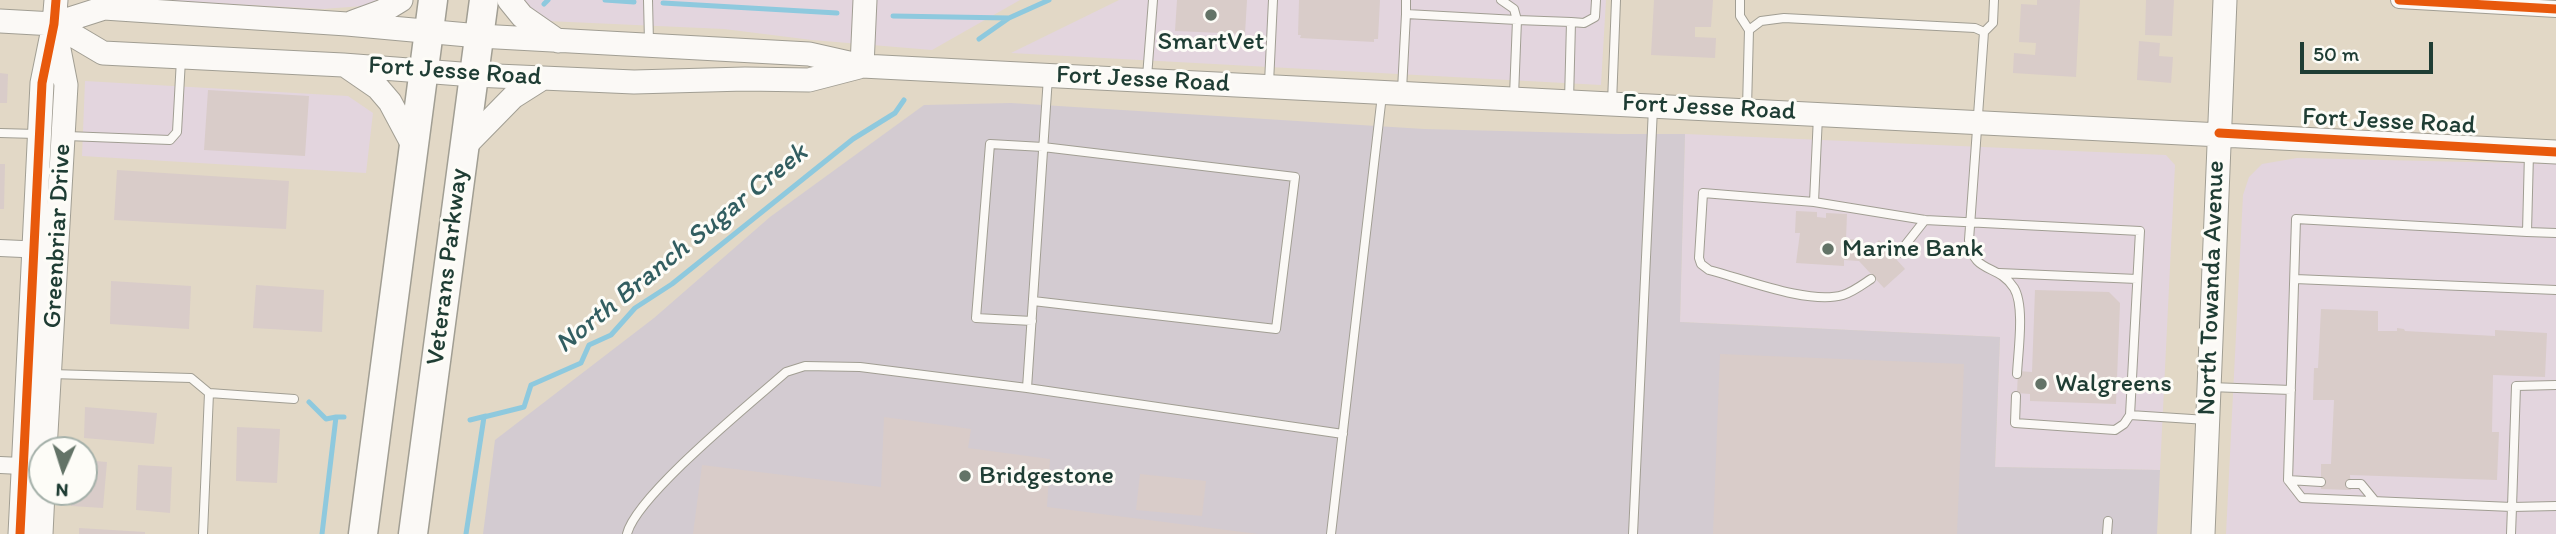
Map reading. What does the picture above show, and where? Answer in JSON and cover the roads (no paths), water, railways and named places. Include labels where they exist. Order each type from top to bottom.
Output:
[{"type":"highway","name":"Veterans Parkway","points":[[363,534],[433,0]]},
{"type":"highway","name":"Veterans Parkway","points":[[413,534],[484,0]]},
{"type":"main road","name":"Greenbriar Drive","points":[[45,436],[39,374],[34,249],[42,83],[56,0]]},
{"type":"main road","points":[[347,24],[383,11],[401,0]]},
{"type":"main road","points":[[509,0],[522,16],[558,41]]},
{"type":"main road","points":[[862,66],[865,0]]},
{"type":"main road","name":"North Towanda Avenue","points":[[2203,534],[2225,0]]},
{"type":"main road","name":"Fort Jesse Road","points":[[0,21],[54,24],[104,8],[196,10],[479,36],[809,54],[862,66],[2556,152]]},
{"type":"main road","name":"Greenbriar Drive","points":[[35,436],[39,374],[57,251],[64,136],[66,85],[54,24]]},
{"type":"main road","name":"Fort Jesse Road","points":[[54,24],[103,53],[343,65],[474,75],[634,82],[809,80],[862,66]]},
{"type":"main road","points":[[343,65],[378,88],[390,102],[414,147]]},
{"type":"main road","points":[[464,147],[513,97],[543,78]]},
{"type":"main road","name":"Greenbriar Drive","points":[[20,534],[28,492]]},
{"type":"main road","points":[[41,534],[42,506]]},
{"type":"street","points":[[2399,0],[2556,9]]},
{"type":"street","points":[[0,248],[57,251]]},
{"type":"street","points":[[0,465],[28,466]]},
{"type":"lane","points":[[648,0],[649,46]]},
{"type":"lane","points":[[1147,80],[1153,0]]},
{"type":"lane","points":[[1269,86],[1273,0]]},
{"type":"lane","points":[[1331,534],[1406,0]]},
{"type":"lane","points":[[1501,0],[1514,9],[1517,20],[1514,98]]},
{"type":"lane","points":[[1406,14],[1584,23],[1595,17],[1596,0]]},
{"type":"lane","points":[[1612,103],[1616,0]]},
{"type":"lane","points":[[1740,0],[1740,16],[1749,30],[1747,109]]},
{"type":"lane","points":[[1994,0],[1993,23],[1984,32],[1975,122],[1970,254],[1976,262],[2000,273],[2014,287],[2020,301],[2017,374]]},
{"type":"lane","points":[[1749,30],[1761,21],[1784,18],[1975,28],[1984,32]]},
{"type":"lane","points":[[1569,101],[1572,22]]},
{"type":"lane","points":[[0,133],[170,140],[177,132],[181,57]]},
{"type":"lane","points":[[1027,388],[1048,75]]},
{"type":"lane","points":[[1633,534],[1653,105]]},
{"type":"lane","points":[[1814,202],[1819,113]]},
{"type":"lane","points":[[1032,321],[976,318],[990,144],[1043,147],[1294,177],[1276,329],[1033,301]]},
{"type":"lane","points":[[2527,232],[2530,150]]},
{"type":"lane","points":[[1871,279],[1841,296],[1815,298],[1709,270],[1699,258],[1703,192],[1814,202],[1925,220],[1970,220],[2140,231],[2130,415],[2124,424],[2115,430],[2015,423],[2016,396]]},
{"type":"lane","points":[[2556,233],[2297,219],[2288,480],[2302,498],[2512,507],[2556,506]]},
{"type":"lane","points":[[1899,253],[1925,220]]},
{"type":"lane","points":[[2000,273],[2137,279]]},
{"type":"lane","points":[[2295,279],[2556,290]]},
{"type":"lane","points":[[627,534],[640,511],[670,475],[786,372],[805,366],[860,367],[1027,388],[1343,434]]},
{"type":"lane","points":[[39,374],[191,378],[209,393],[294,399]]},
{"type":"lane","points":[[2511,534],[2516,386],[2556,385]]},
{"type":"lane","points":[[2208,387],[2291,390]]},
{"type":"lane","points":[[203,534],[209,393]]},
{"type":"lane","points":[[2130,415],[2207,420]]},
{"type":"lane","points":[[2288,480],[2321,482]]},
{"type":"lane","points":[[2350,484],[2361,484],[2375,501]]},
{"type":"lane","points":[[2107,534],[2108,521]]},
{"type":"waterway","points":[[544,4],[548,0]]},
{"type":"waterway","points":[[605,0],[634,2]]},
{"type":"waterway","name":"North Branch Sugar Creek","points":[[979,39],[1009,18],[1049,0]]},
{"type":"waterway","points":[[663,3],[837,13]]},
{"type":"waterway","points":[[893,16],[1009,18]]},
{"type":"waterway","name":"North Branch Sugar Creek","points":[[466,534],[484,417],[524,407],[531,385],[581,363],[589,345],[611,335],[635,308],[672,284],[853,139],[895,113],[904,100]]},
{"type":"waterway","points":[[309,402],[326,419],[336,417]]},
{"type":"waterway","points":[[470,420],[486,416]]},
{"type":"waterway","points":[[322,534],[336,417],[344,417]]},
{"type":"place","name":"SmartVet","points":[[1211,15]]},
{"type":"place","name":"Marine Bank","points":[[1828,249]]},
{"type":"place","name":"Walgreens","points":[[2041,384]]},
{"type":"place","name":"Bridgestone","points":[[965,476]]}]
